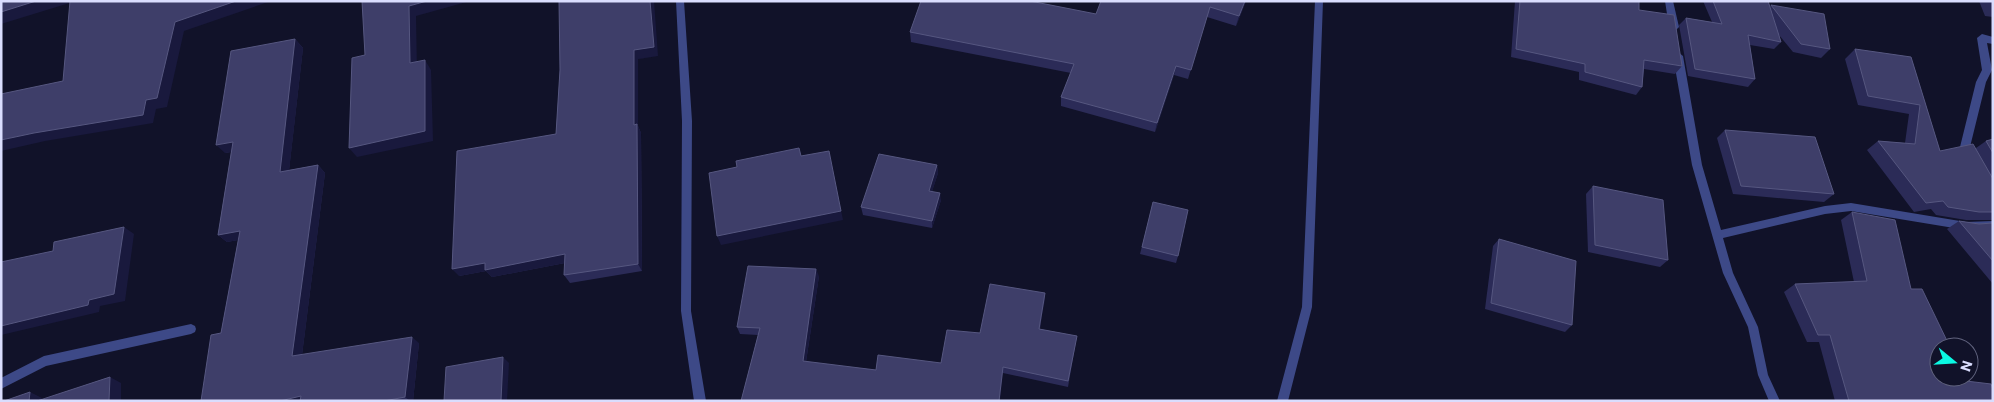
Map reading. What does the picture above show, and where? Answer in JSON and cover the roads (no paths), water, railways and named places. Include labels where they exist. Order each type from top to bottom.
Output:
[{"type":"street","points":[[680,1],[686,121],[686,311],[700,401]]},
{"type":"street","points":[[1282,401],[1308,307],[1319,1]]},
{"type":"street","points":[[1669,1],[1697,165],[1728,273],[1753,327],[1763,375],[1775,401]]},
{"type":"street","points":[[1974,164],[1965,148],[1981,82],[1987,70],[1982,38],[1993,41]]},
{"type":"street","points":[[1718,235],[1825,210],[1851,207],[1966,226],[1993,225]]},
{"type":"street","points":[[1,384],[44,361],[191,329]]}]
